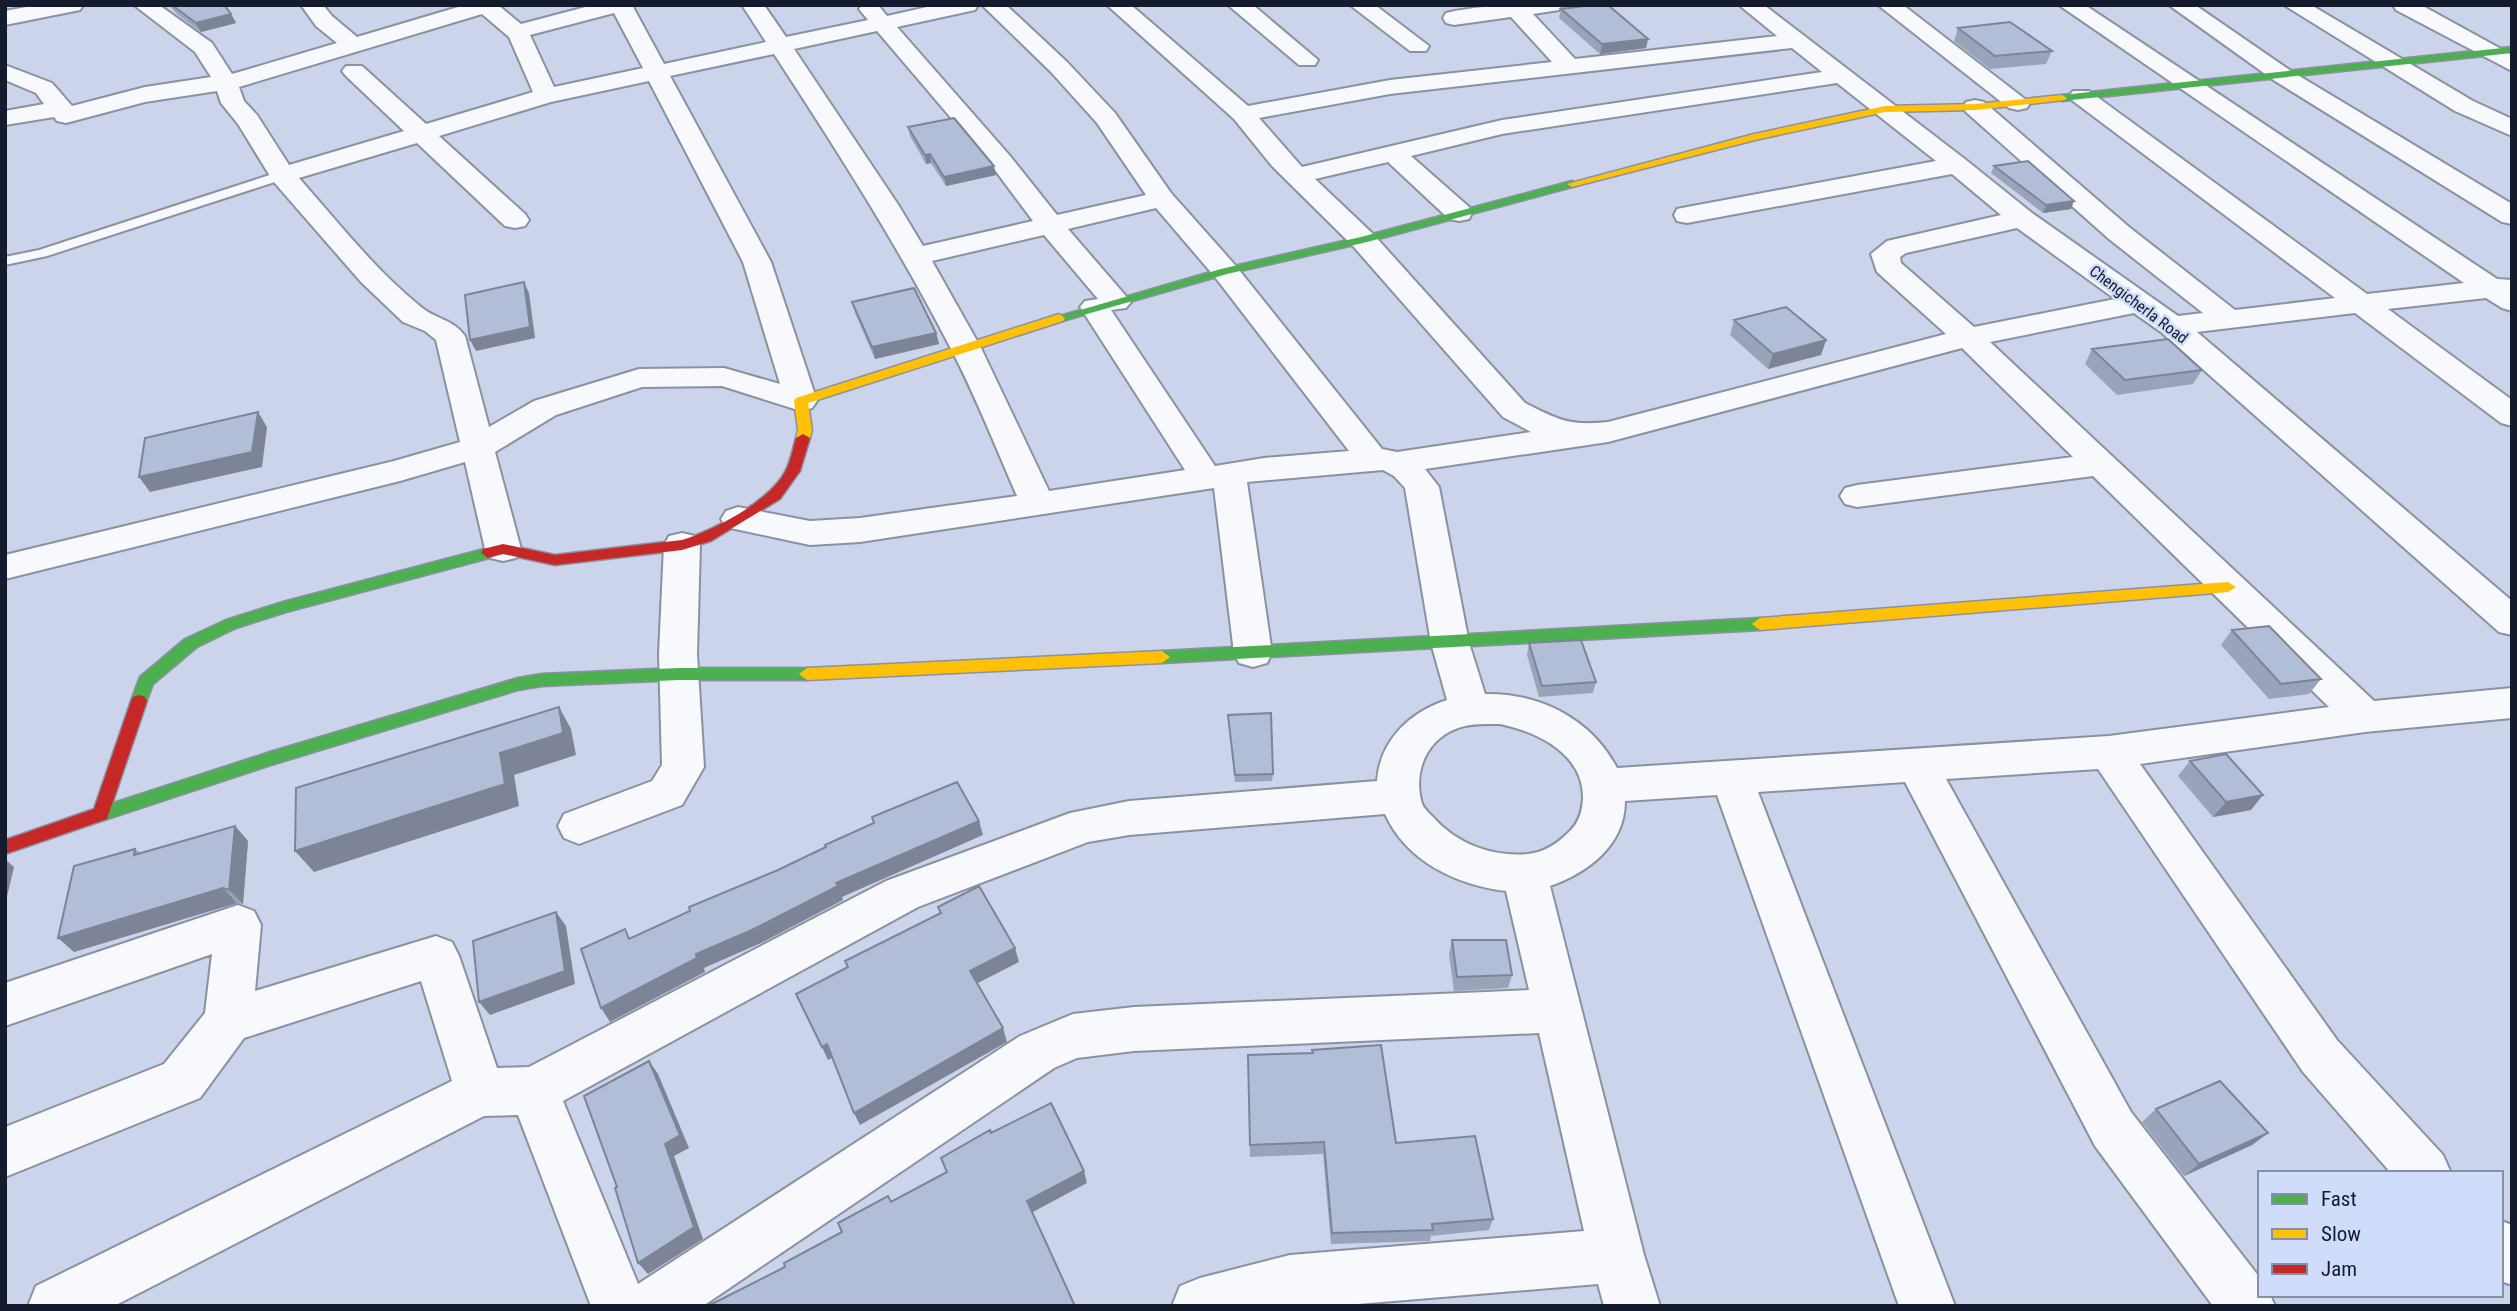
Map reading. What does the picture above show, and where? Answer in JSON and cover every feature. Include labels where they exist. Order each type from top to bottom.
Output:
[{"type":"street","points":[[5,18],[72,5]]},
{"type":"street","points":[[145,5],[204,48],[226,83],[233,103],[248,120],[282,175],[379,284],[413,317],[436,325],[450,336],[503,550]]},
{"type":"street","points":[[312,5],[324,20],[354,46]]},
{"type":"street","points":[[101,814],[146,681],[191,643],[231,624],[283,607],[503,550],[555,560],[682,545],[706,538],[775,496],[793,471],[805,430],[800,401],[757,262],[620,5],[516,32]]},
{"type":"street","points":[[753,5],[886,205],[966,348],[1038,505]]},
{"type":"street","points":[[282,175],[545,96],[779,45],[875,15],[967,5]]},
{"type":"street","points":[[993,5],[1059,66],[1106,118],[1162,199],[1386,461],[1409,469],[1422,487],[1450,643],[1470,710]]},
{"type":"street","points":[[1118,5],[1243,114],[1296,176],[1363,240],[1514,410],[1547,427],[1579,435]]},
{"type":"street","points":[[1239,5],[1307,60]]},
{"type":"street","points":[[1362,5],[1418,46]]},
{"type":"street","points":[[1454,18],[1489,9],[1517,10],[1551,5]]},
{"type":"street","name":"Chengicherla Road","points":[[1750,5],[1957,165],[2022,219],[2172,326],[2512,622]]},
{"type":"street","points":[[1889,5],[2018,103]]},
{"type":"street","points":[[2070,5],[2505,292]]},
{"type":"street","points":[[2180,5],[2283,76],[2512,216]]},
{"type":"street","points":[[2295,5],[2464,106],[2512,129]]},
{"type":"street","points":[[2404,5],[2501,51],[2512,64]]},
{"type":"street","points":[[5,72],[44,88],[66,116],[160,91],[226,83],[485,6],[516,32],[545,96]]},
{"type":"street","points":[[1517,10],[1570,67]]},
{"type":"street","points":[[875,15],[1001,161],[1049,223],[1106,304],[1218,477],[1253,653]]},
{"type":"street","points":[[1243,114],[1390,87],[1796,41]]},
{"type":"street","points":[[5,567],[400,470],[479,447],[545,408],[639,378],[724,377],[800,401],[1106,304],[1225,271],[1363,240],[1754,138],[1885,109],[2018,103],[2501,51]]},
{"type":"street","points":[[354,71],[515,220]]},
{"type":"street","points":[[1296,176],[1502,127],[1839,76]]},
{"type":"street","points":[[2081,96],[2512,416]]},
{"type":"street","points":[[1975,107],[2119,233],[2228,319]]},
{"type":"street","points":[[5,118],[61,108]]},
{"type":"street","points":[[1394,153],[1459,213]]},
{"type":"street","points":[[1687,215],[1957,165]]},
{"type":"street","points":[[915,256],[1162,199]]},
{"type":"street","points":[[2022,219],[1897,247],[1885,254],[1887,266],[1968,337],[2365,717]]},
{"type":"street","points":[[2172,326],[2505,292]]},
{"type":"street","points":[[737,519],[810,533],[860,530],[1283,467],[1386,461],[1608,432],[1968,337],[2140,303]]},
{"type":"street","points":[[1857,496],[2100,464]]},
{"type":"street","points":[[579,826],[667,793],[683,767],[679,674],[682,545]]},
{"type":"street","points":[[5,847],[270,759],[518,684],[542,680],[679,674],[850,674],[1450,643],[1714,628],[2228,587]]},
{"type":"street","points":[[1604,786],[2109,752],[2365,717],[2512,703]]},
{"type":"street","points":[[1500,709],[1519,712],[1555,726],[1577,743],[1594,763],[1604,786],[1605,811],[1596,833],[1580,852],[1556,866],[1524,873],[1496,873],[1466,865],[1439,851],[1417,832],[1403,810],[1397,787],[1399,764],[1409,744],[1425,727],[1447,715],[1470,710],[1500,709]]},
{"type":"street","points":[[2109,752],[2320,1056],[2423,1171]]},
{"type":"street","points":[[1916,764],[2113,1129],[2247,1306]]},
{"type":"street","points":[[1732,778],[1927,1306]]},
{"type":"street","points":[[56,1306],[480,1092],[534,1091],[902,894],[1085,825],[1129,818],[1400,796]]},
{"type":"street","points":[[1524,873],[1617,1255],[1632,1306]]},
{"type":"street","points":[[5,1005],[238,925],[228,1021],[182,1081],[5,1152]]},
{"type":"street","points":[[228,1021],[436,956],[480,1092]]},
{"type":"street","points":[[654,1306],[1037,1052],[1073,1036],[1134,1029],[1557,1010]]},
{"type":"street","points":[[534,1091],[619,1306]]},
{"type":"street","points":[[1200,1306],[1290,1282],[1617,1255]]},
{"type":"lane","points":[[5,261],[42,253],[282,175]]},
{"type":"building","points":[[172,5],[224,5],[231,14],[196,23]]},
{"type":"building","points":[[1608,5],[1648,39],[1602,44],[1561,9]]},
{"type":"building","points":[[2010,22],[2052,51],[1995,56],[1958,28]]},
{"type":"building","points":[[954,118],[994,166],[944,177],[930,154],[925,155],[908,127]]},
{"type":"building","points":[[2028,161],[2074,201],[2046,205],[1994,166]]},
{"type":"building","points":[[524,282],[530,327],[470,340],[465,295]]},
{"type":"building","points":[[914,288],[936,333],[872,347],[852,302]]},
{"type":"building","points":[[1786,307],[1826,340],[1773,354],[1734,320]]},
{"type":"building","points":[[2168,339],[2202,370],[2125,380],[2092,349]]},
{"type":"building","points":[[258,412],[252,452],[139,477],[145,438]]},
{"type":"building","points":[[2269,626],[2321,679],[2281,684],[2232,630]]},
{"type":"building","points":[[1581,640],[1596,682],[1542,686],[1529,643]]},
{"type":"building","points":[[559,707],[563,733],[500,753],[505,784],[295,851],[296,788]]},
{"type":"building","points":[[1271,713],[1273,774],[1235,775],[1228,715]]},
{"type":"building","points":[[2226,754],[2263,795],[2226,802],[2190,761]]},
{"type":"building","points":[[957,782],[979,821],[836,883],[838,886],[754,929],[696,954],[697,958],[601,1008],[581,949],[625,929],[629,939],[690,911],[689,907],[778,870],[874,823],[872,817]]},
{"type":"building","points":[[235,826],[229,890],[223,888],[58,938],[74,866],[135,849],[134,855]]},
{"type":"building","points":[[979,886],[1015,948],[970,971],[1003,1028],[854,1113],[827,1044],[822,1047],[796,994],[848,967],[845,961],[941,913],[938,907]]},
{"type":"building","points":[[556,912],[565,971],[479,1002],[473,941]]},
{"type":"building","points":[[1452,940],[1506,940],[1512,975],[1457,977]]},
{"type":"building","points":[[1381,1045],[1396,1143],[1475,1136],[1493,1219],[1432,1224],[1433,1230],[1332,1233],[1324,1142],[1250,1145],[1248,1055],[1313,1053],[1312,1050]]},
{"type":"building","points":[[649,1061],[680,1135],[665,1144],[694,1227],[638,1263],[615,1188],[617,1187],[584,1096]]},
{"type":"building","points":[[2220,1081],[2268,1133],[2199,1164],[2156,1109]]},
{"type":"building","points":[[1051,1103],[1084,1171],[1027,1201],[1075,1306],[708,1306],[785,1267],[784,1263],[842,1232],[838,1223],[888,1196],[891,1202],[947,1172],[941,1158],[990,1130],[991,1133]]},
{"type":"traffic: fast","points":[[2062,98],[2512,50]]},
{"type":"traffic: fast","points":[[1059,318],[1225,271],[1363,240],[1572,184]]},
{"type":"traffic: fast","points":[[139,701],[146,681],[191,643],[231,624],[283,607],[488,553]]},
{"type":"traffic: fast","points":[[1162,657],[1760,624]]},
{"type":"traffic: fast","points":[[101,814],[270,759],[518,684],[542,680],[679,674],[807,674]]},
{"type":"traffic: slow","points":[[1572,184],[1754,137],[1885,109],[1975,107],[2062,98]]},
{"type":"traffic: slow","points":[[803,438],[805,430],[801,401],[1059,318]]},
{"type":"traffic: slow","points":[[1760,624],[2228,587]]},
{"type":"traffic: slow","points":[[807,674],[1162,657]]},
{"type":"traffic: jam","points":[[488,553],[503,549],[555,560],[682,545],[706,538],[775,496],[793,471],[803,438]]},
{"type":"traffic: jam","points":[[5,847],[101,814],[139,701]]}]
